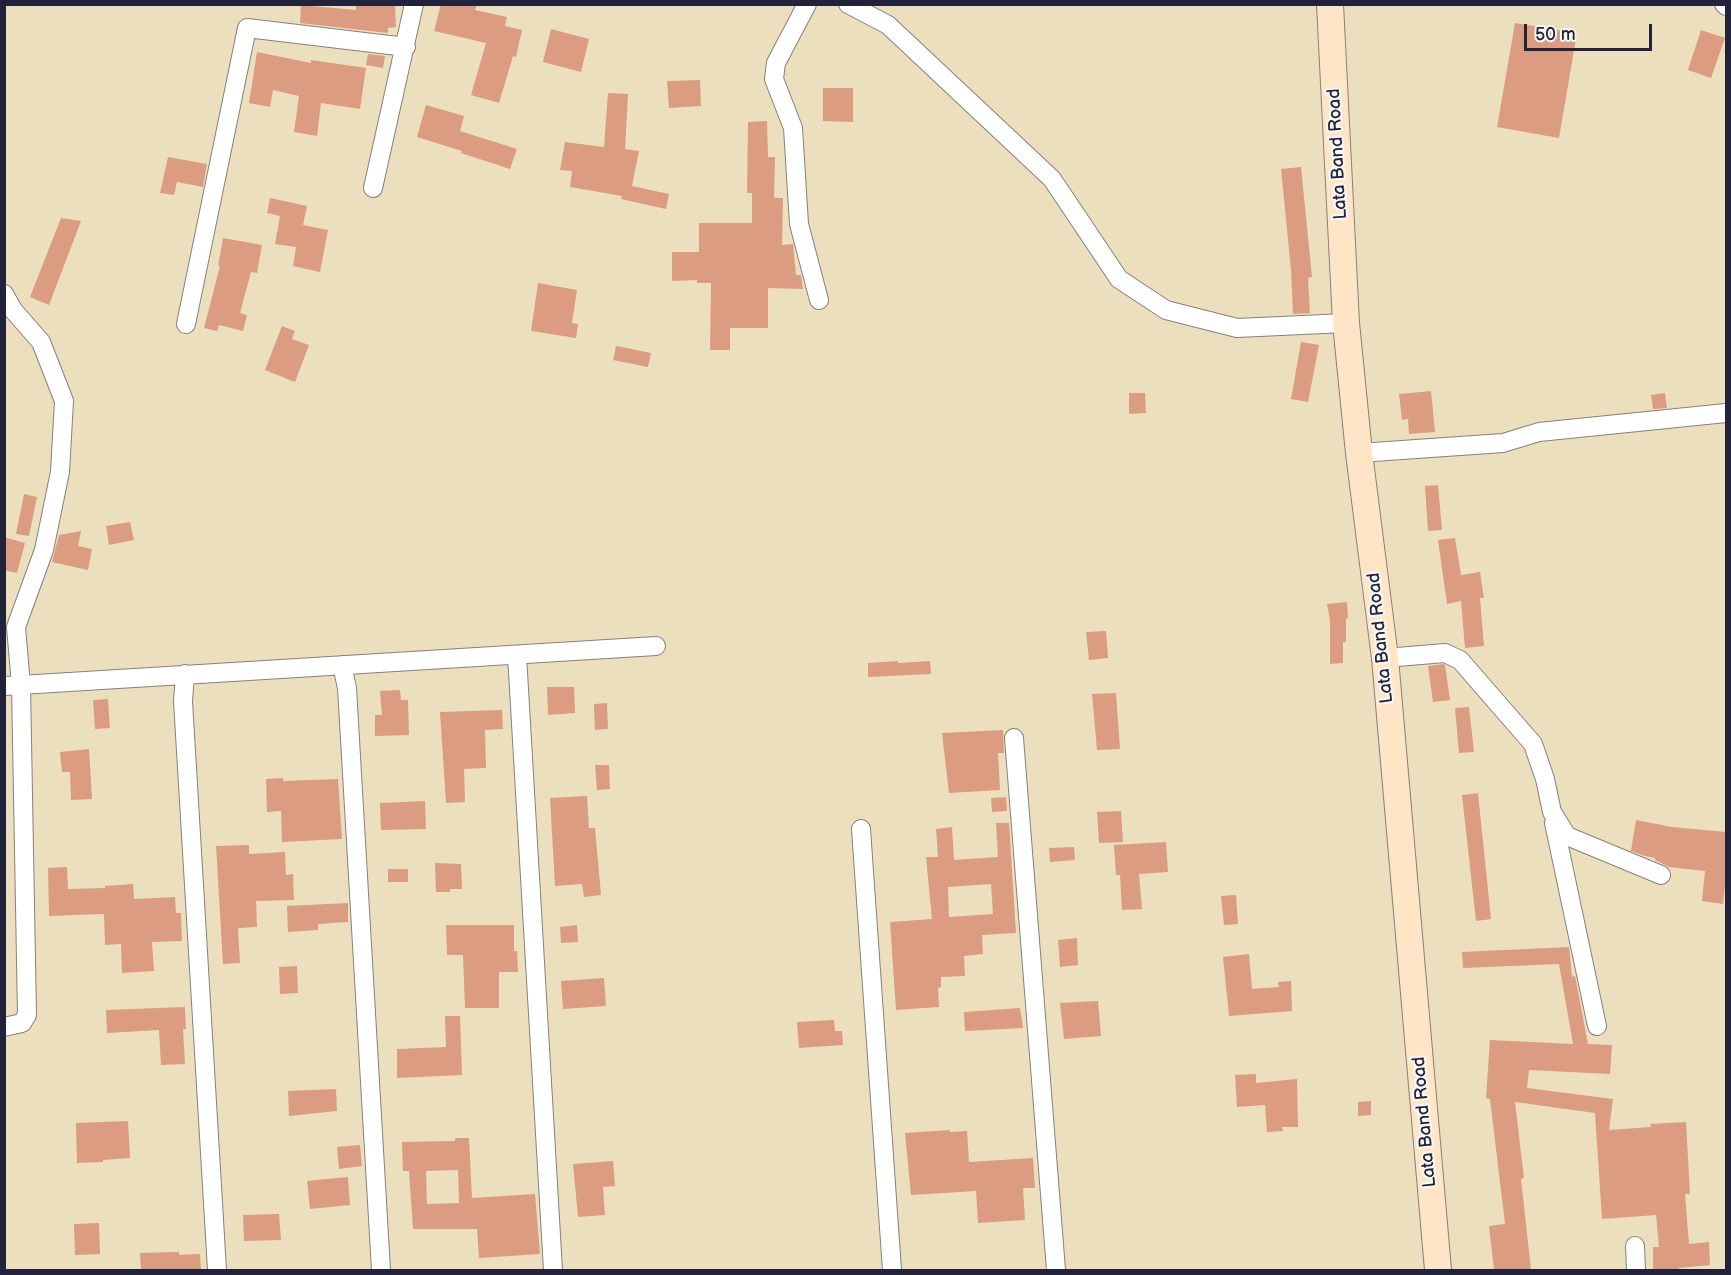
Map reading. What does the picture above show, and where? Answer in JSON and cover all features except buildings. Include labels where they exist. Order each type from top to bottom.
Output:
[{"type":"main road","name":"Lata Band Road","points":[[1330,4],[1346,323],[1359,453],[1385,657],[1438,1270]]},
{"type":"street","points":[[373,188],[414,4]]},
{"type":"street","points":[[807,4],[776,63],[774,79],[793,128],[799,224],[819,300]]},
{"type":"street","points":[[848,4],[888,25],[1052,179],[1119,279],[1166,310],[1237,328],[1346,323]]},
{"type":"street","points":[[186,324],[247,28],[406,47]]},
{"type":"street","points":[[4,294],[13,310],[41,342],[63,401],[60,472],[44,550],[16,627],[13,686],[27,1015],[22,1023],[4,1027]]},
{"type":"street","points":[[1359,453],[1503,443],[1539,432],[1726,413]]},
{"type":"street","points":[[13,686],[656,646]]},
{"type":"street","points":[[1385,657],[1445,653],[1460,660],[1533,744],[1545,779],[1597,1026]]},
{"type":"street","points":[[517,655],[553,1270]]},
{"type":"street","points":[[342,665],[346,688],[381,1270]]},
{"type":"street","points":[[185,674],[183,701],[217,1270]]},
{"type":"street","points":[[1014,738],[1056,1270]]},
{"type":"street","points":[[1552,812],[1567,836],[1661,874]]},
{"type":"street","points":[[861,829],[892,1270]]},
{"type":"street","points":[[1635,1246],[1636,1270]]}]
